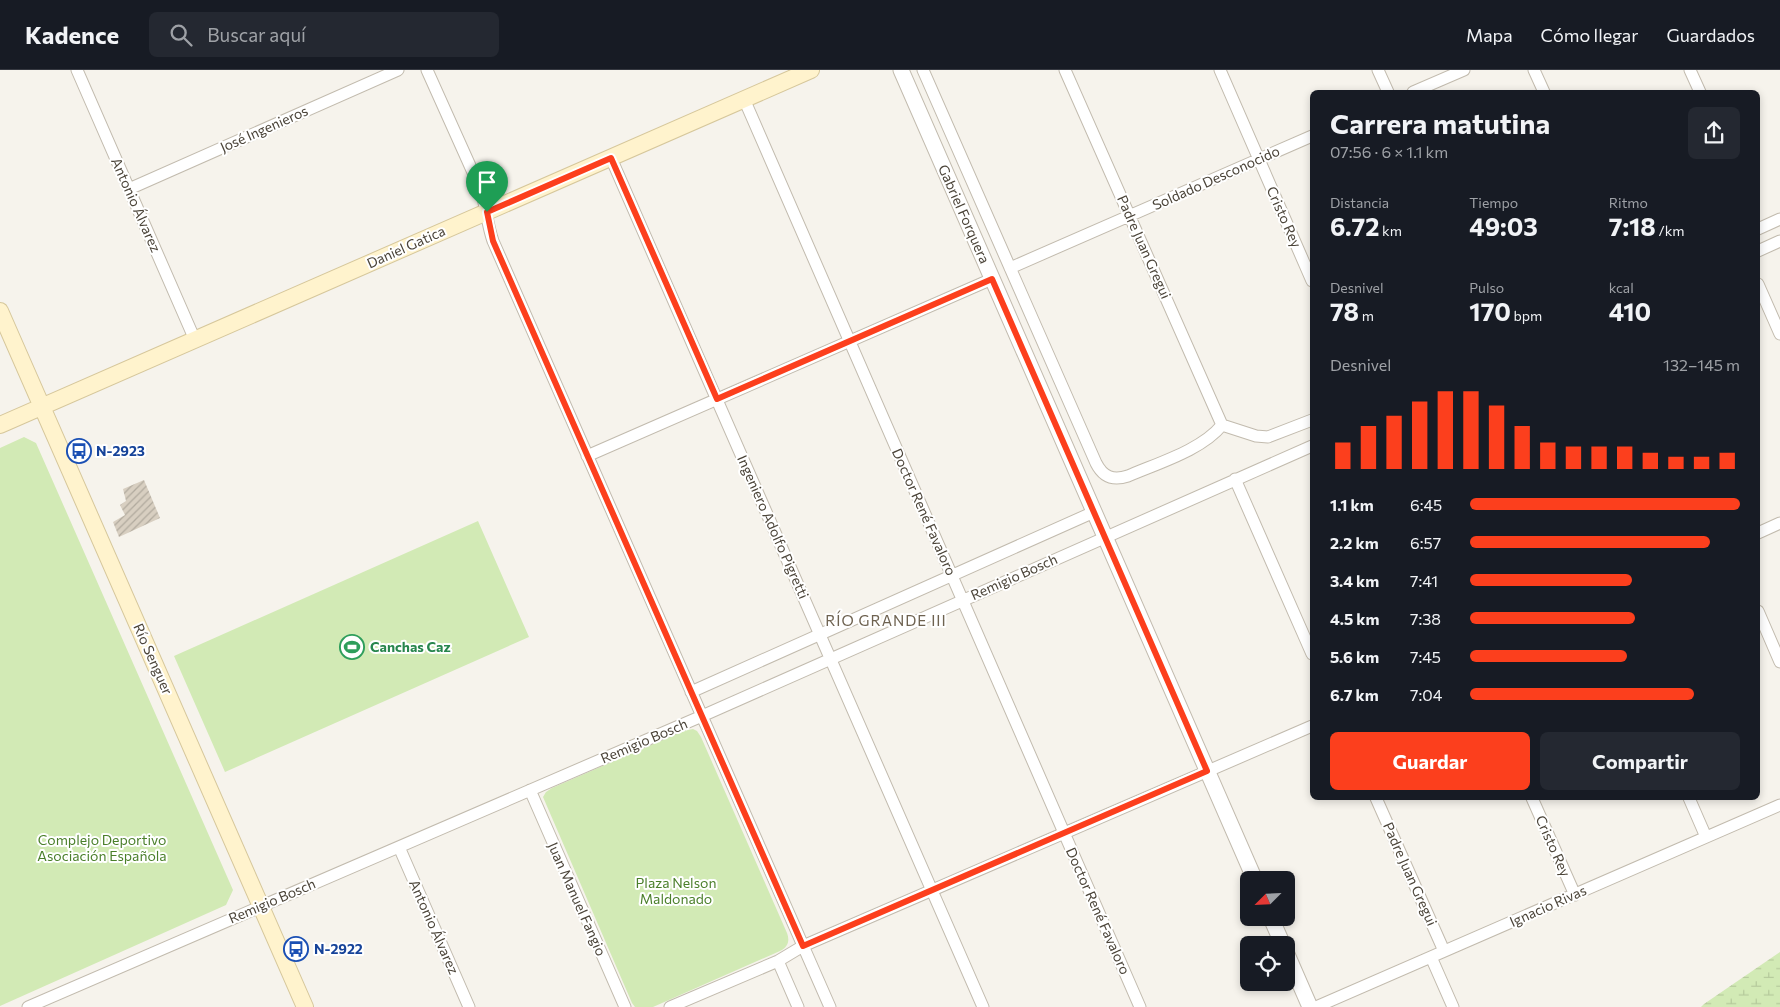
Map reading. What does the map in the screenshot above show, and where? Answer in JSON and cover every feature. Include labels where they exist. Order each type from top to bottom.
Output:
[{"type":"main road","name":"Daniel Gatica","points":[[0,425],[811,70]]},
{"type":"main road","name":"Río Senguer","points":[[0,311],[305,1007]]},
{"type":"street","name":"Antonio Álvarez","points":[[77,70],[195,340]]},
{"type":"street","name":"José Ingenieros","points":[[129,189],[398,70]]},
{"type":"street","points":[[428,70],[480,188],[493,241],[830,1007]]},
{"type":"street","name":"Gabriel Forquera","points":[[901,70],[1251,871]]},
{"type":"street","name":"Gabriel Forquera","points":[[924,70],[1101,472],[1110,478],[1116,479],[1128,476],[1199,445],[1210,438],[1222,425]]},
{"type":"street","name":"Padre Juan Gregui","points":[[1065,70],[1222,425]]},
{"type":"street","name":"Cristo Rey","points":[[1220,70],[1310,277]]},
{"type":"street","points":[[1378,70],[1387,90]]},
{"type":"street","points":[[1417,90],[1464,70]]},
{"type":"street","points":[[1534,70],[1543,90]]},
{"type":"street","points":[[1690,70],[1699,90]]},
{"type":"street","name":"Doctor René Favaloro","points":[[744,99],[1140,1007]]},
{"type":"street","name":"Soldado Desconocido","points":[[1010,268],[1310,137]]},
{"type":"street","name":"Ingeniero Adolfo Pigretti","points":[[611,158],[983,1007]]},
{"type":"street","points":[[1760,226],[1780,219]]},
{"type":"street","points":[[1760,250],[1780,241]]},
{"type":"street","points":[[587,456],[992,279]]},
{"type":"street","points":[[1760,289],[1780,334]]},
{"type":"street","points":[[1222,425],[1256,436],[1268,437],[1310,421]]},
{"type":"street","name":"Remigio Bosch","points":[[28,1007],[702,716],[1310,447]]},
{"type":"street","points":[[1235,480],[1310,649]]},
{"type":"street","name":"Remigio Bosch","points":[[691,692],[1094,512]]},
{"type":"street","points":[[1760,532],[1780,523]]},
{"type":"street","points":[[1760,616],[1780,662]]},
{"type":"street","points":[[670,1007],[778,961],[803,946],[1310,727]]},
{"type":"street","name":"Juan Manuel Fangio","points":[[530,790],[625,1007]]},
{"type":"street","name":"Padre Juan Gregui","points":[[1377,800],[1444,952]]},
{"type":"street","name":"Cristo Rey","points":[[1533,800],[1574,894]]},
{"type":"street","points":[[1690,800],[1706,837]]},
{"type":"street","name":"Ignacio Rivas","points":[[1316,1007],[1780,805]]},
{"type":"street","name":"Antonio Álvarez","points":[[399,847],[470,1007]]},
{"type":"street","points":[[1431,957],[1453,1007]]},
{"type":"street","points":[[778,961],[798,1007]]},
{"type":"street","points":[[1295,973],[1310,1007]]},
{"type":"green space","name":"Complejo Deportivo Asociación Española","points":[[24,437],[36,443],[233,890],[226,905],[0,1006],[0,448]]},
{"type":"green space","name":"Canchas Caz","points":[[478,521],[529,637],[225,772],[174,656]]},
{"type":"green space","name":"Plaza Nelson Maldonado","points":[[693,729],[701,737],[787,933],[787,946],[780,951],[653,1007],[635,1007],[543,797],[552,788],[683,731]]},
{"type":"green space","points":[[1780,952],[1780,1007],[1701,1007],[1704,1004]]},
{"type":"building","points":[[144,480],[160,518],[119,537],[113,522],[125,515],[120,505],[126,501],[123,489]]},
{"type":"place","name":"N-2923","points":[[79,451]]},
{"type":"place","name":"Canchas Caz","points":[[352,647]]},
{"type":"place","name":"N-2922","points":[[296,949]]},
{"type":"district","name":"RÍO GRANDE III","points":[[886,621]]},
{"type":"route","points":[[611,158],[717,399],[992,279],[1207,771],[803,946],[493,241],[487,212],[611,158]]}]
